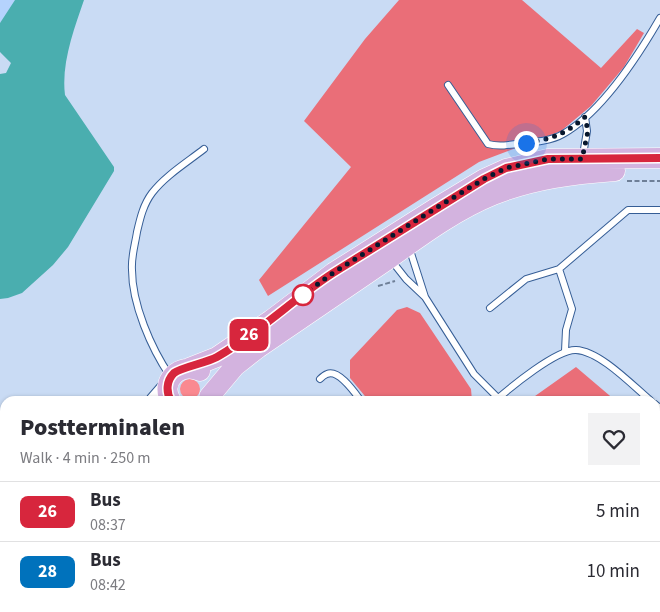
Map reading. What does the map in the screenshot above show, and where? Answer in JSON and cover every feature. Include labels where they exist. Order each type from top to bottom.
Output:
[{"type":"main road","points":[[211,396],[235,366],[394,246],[452,198],[506,168],[548,159],[660,158]]},
{"type":"main road","points":[[170,388],[179,370],[217,357],[271,320],[314,286],[492,195],[534,181],[563,176],[660,168]]},
{"type":"main road","points":[[189,368],[205,375],[210,385],[209,396]]},
{"type":"street","points":[[160,396],[170,388]]},
{"type":"lane","points":[[448,85],[484,140],[493,145],[508,145],[556,137],[573,128],[585,117],[623,75],[660,18]]},
{"type":"lane","points":[[582,159],[588,131],[585,117]]},
{"type":"lane","points":[[170,388],[135,295],[132,256],[142,210],[152,194],[163,181],[204,149]]},
{"type":"lane","points":[[490,308],[526,279],[559,269],[628,210],[660,210]]},
{"type":"lane","points":[[394,246],[403,275],[425,297],[474,374],[493,396]]},
{"type":"lane","points":[[394,246],[411,251],[425,297]]},
{"type":"lane","points":[[559,269],[572,309],[566,330],[565,351]]},
{"type":"lane","points":[[501,396],[555,356],[565,351],[575,350],[586,352],[598,358],[646,396]]},
{"type":"lane","points":[[320,379],[327,373],[334,373],[340,376],[355,396]]},
{"type":"path","points":[[622,182],[660,180]]},
{"type":"shaded area","points":[[0,0],[16,0],[0,23]]},
{"type":"shaded area","points":[[15,0],[84,0],[67,59],[64,83],[65,95],[114,167],[114,171],[68,247],[53,265],[22,293],[0,299],[0,74],[6,73],[11,63],[0,52],[0,23]]},
{"type":"shaded area","points":[[399,0],[522,0],[601,68],[637,29],[644,33],[624,67],[591,106],[561,131],[479,162],[268,296],[259,280],[351,167],[304,121],[365,39]]},
{"type":"shaded area","points":[[407,307],[420,313],[471,389],[472,396],[365,396],[350,378],[350,360],[397,310]]},
{"type":"shaded area","points":[[576,367],[610,396],[535,396]]},
{"type":"shaded area","points":[[186,380],[194,380],[200,389],[197,396],[183,396],[181,393],[181,385]]},
{"type":"bus line","name":"26","points":[[168,396],[167,386],[171,377],[179,370],[203,364],[217,357],[271,320],[333,273],[436,208],[506,168],[548,159],[660,158]]},
{"type":"route","points":[[303,295],[333,273],[436,208],[506,168],[548,159],[582,159],[588,131],[585,117],[573,128],[556,137],[526,143]]}]
